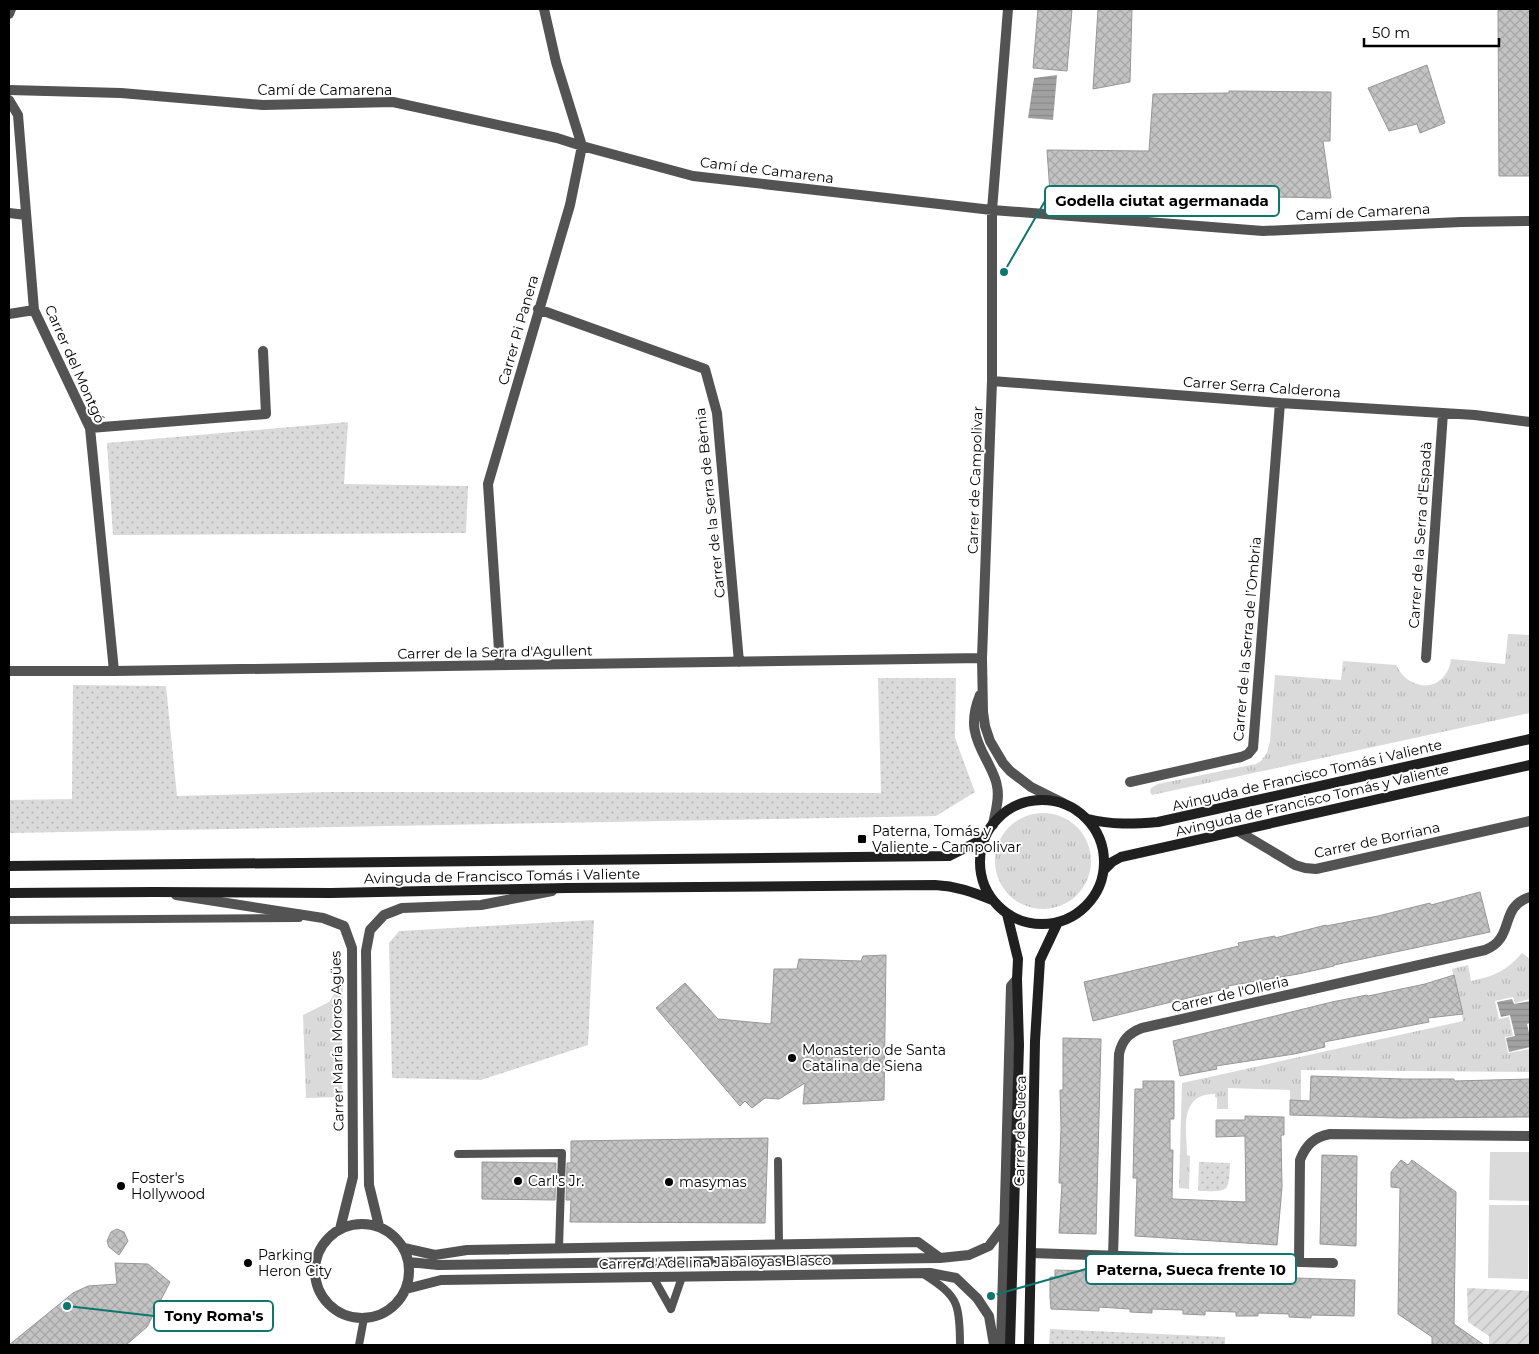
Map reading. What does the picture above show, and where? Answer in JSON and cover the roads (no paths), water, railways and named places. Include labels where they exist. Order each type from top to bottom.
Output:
[{"type":"main road","name":"Avinguda de Francisco Tomás i Valiente","points":[[1088,819],[1106,824],[1120,825],[1158,822],[1530,740]]},
{"type":"main road","name":"Avinguda de Francisco Tomás y Valiente","points":[[1104,870],[1121,857],[1530,765]]},
{"type":"main road","points":[[1044,800],[1064,803],[1088,819],[1098,833],[1104,850],[1104,870],[1100,885],[1090,902],[1076,914],[1058,922],[1041,924],[1023,922],[1007,914],[992,900],[983,881],[980,859],[985,838],[992,824],[1007,811],[1025,802],[1044,800]]},
{"type":"main road","name":"Avinguda de Francisco Tomás i Valiente","points":[[9,866],[949,856],[985,838]]},
{"type":"main road","name":"Avinguda de Francisco Tomás i Valiente","points":[[9,893],[331,893],[567,888],[935,885],[970,890],[992,900]]},
{"type":"main road","name":"Carrer de Sueca","points":[[1007,914],[1018,959],[1019,1045],[1010,1345]]},
{"type":"main road","name":"Carrer de Sueca","points":[[1028,1345],[1035,1041],[1040,960],[1058,922]]},
{"type":"street","points":[[9,14],[10,9]]},
{"type":"street","name":"Carrer Pi Panera","points":[[500,665],[488,484],[570,205],[582,146],[556,62],[544,9]]},
{"type":"street","name":"Carrer de Campolivar","points":[[1008,9],[992,210],[992,381],[982,658],[983,712],[985,726],[995,751],[1003,763],[1031,787],[1064,803]]},
{"type":"street","name":"Camí de Camarena","points":[[9,90],[121,93],[263,105],[393,102],[557,138],[693,176],[992,210],[1263,231],[1462,222],[1530,222]]},
{"type":"street","name":"Carrer del Montgó","points":[[9,100],[18,116],[34,310],[90,428],[114,671]]},
{"type":"street","points":[[9,213],[26,215]]},
{"type":"street","points":[[9,314],[34,310]]},
{"type":"street","name":"Carrer de la Serra de Bèrnia","points":[[538,310],[705,368],[717,413],[739,662]]},
{"type":"street","points":[[90,428],[266,414],[263,351]]},
{"type":"street","name":"Carrer Serra Calderona","points":[[992,381],[1280,403],[1484,416],[1530,422]]},
{"type":"street","name":"Carrer de la Serra de l’Ombria","points":[[1130,782],[1241,757],[1248,754],[1253,748],[1280,403]]},
{"type":"street","name":"Carrer de la Serra d'Espadà","points":[[1426,658],[1443,413]]},
{"type":"street","name":"Carrer de la Serra d'Agullent","points":[[9,671],[982,658]]},
{"type":"street","name":"Carrer de Campolivar","points":[[982,690],[974,714],[974,729],[978,743],[997,785],[997,804],[992,824]]},
{"type":"street","name":"Carrer de Borriana","points":[[1238,830],[1295,865],[1316,869],[1530,821]]},
{"type":"street","points":[[378,1226],[369,1185],[366,951],[370,930],[384,915],[402,908],[481,905],[567,888]]},
{"type":"street","name":"Carrer María Moros Agües","points":[[153,892],[323,918],[344,926],[352,948],[353,1177],[340,1229]]},
{"type":"street","name":"Carrer de l'Olleria","points":[[1113,1256],[1118,1054],[1125,1038],[1142,1028],[1485,950],[1493,947],[1501,939],[1510,912],[1516,904],[1530,897]]},
{"type":"street","name":"Carrer de Sueca","points":[[1001,1345],[1011,986],[1017,979]]},
{"type":"street","points":[[1299,1262],[1300,1160],[1304,1150],[1311,1142],[1321,1136],[1330,1134],[1530,1136]]},
{"type":"street","points":[[359,1224],[378,1226],[393,1235],[404,1248],[409,1262],[406,1289],[396,1304],[382,1314],[364,1318],[348,1316],[333,1308],[322,1296],[316,1280],[316,1260],[325,1242],[340,1229],[359,1224]]},
{"type":"street","name":"Carrer d'Adelina Jabaloyas Blasco","points":[[409,1262],[438,1265],[940,1258],[969,1255],[989,1246],[1004,1226]]},
{"type":"street","name":"Carrer d'Adelina Jabaloyas Blasco","points":[[404,1248],[435,1255],[467,1250],[918,1242],[940,1258]]},
{"type":"street","points":[[1031,1253],[1333,1263]]},
{"type":"street","name":"Carrer d'Adelina Jabaloyas Blasco","points":[[406,1289],[441,1280],[930,1273],[956,1278],[977,1298],[989,1316],[994,1345]]},
{"type":"lane","points":[[9,920],[323,918]]},
{"type":"lane","points":[[458,1154],[562,1152],[559,1248]]},
{"type":"lane","points":[[778,1161],[779,1244]]},
{"type":"lane","points":[[922,1273],[943,1287],[956,1305],[960,1345]]},
{"type":"lane","points":[[653,1277],[671,1310],[682,1277]]},
{"type":"lane","points":[[359,1345],[364,1318]]},
{"type":"place","name":"Godella ciutat agermanada","points":[[1004,272]]},
{"type":"place","name":"Paterna, Tomás y Valiente - Campolivar","points":[[862,839]]},
{"type":"place","name":"Monasterio de Santa Catalina de Siena","points":[[792,1058]]},
{"type":"place","name":"Carl's Jr.","points":[[518,1181]]},
{"type":"place","name":"masymas","points":[[669,1182]]},
{"type":"place","name":"Foster's Hollywood","points":[[121,1186]]},
{"type":"place","name":"Parking Heron City","points":[[248,1263]]},
{"type":"place","name":"Paterna, Sueca frente 10","points":[[991,1296]]},
{"type":"place","name":"Tony Roma's","points":[[67,1306]]}]
